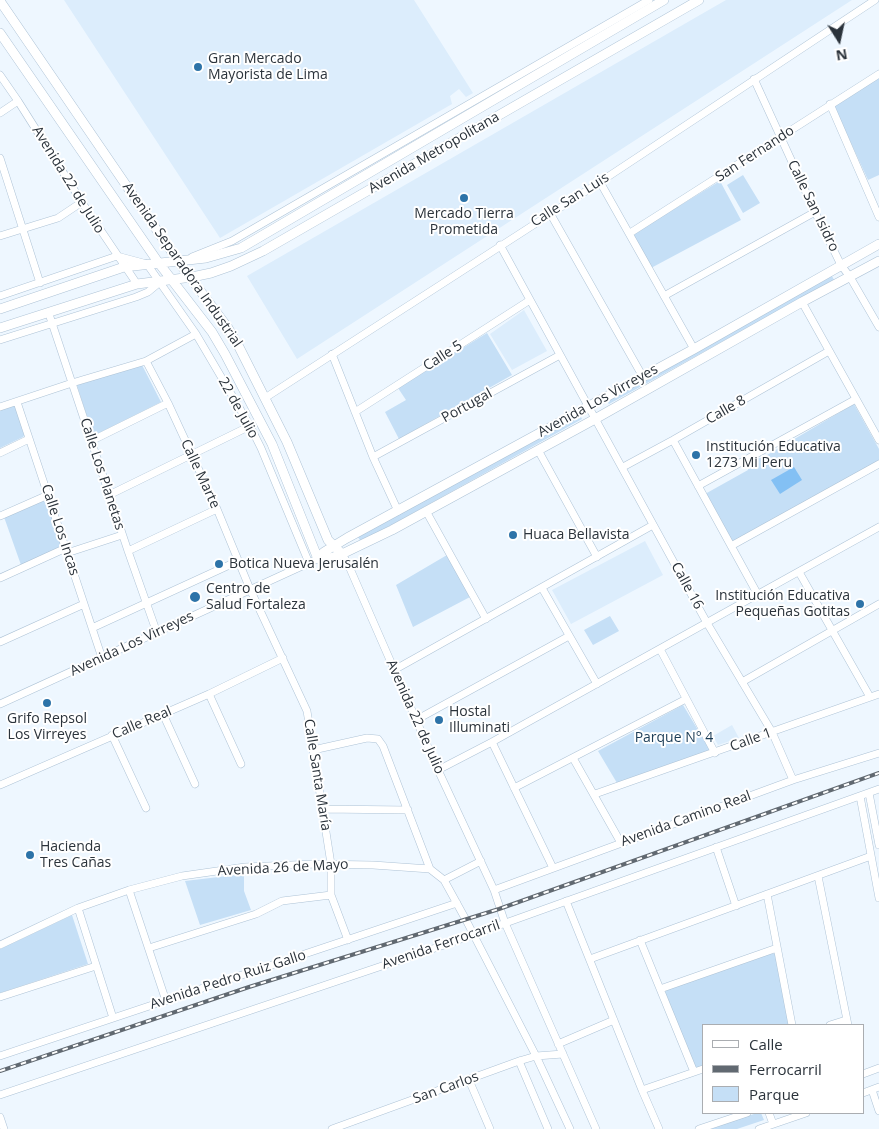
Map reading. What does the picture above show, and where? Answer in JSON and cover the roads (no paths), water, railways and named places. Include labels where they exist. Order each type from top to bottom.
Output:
[{"type":"main road","name":"Avenida Metropolitana","points":[[0,309],[124,267],[206,258],[241,248],[664,0]]},
{"type":"main road","name":"Avenida Metropolitana","points":[[0,328],[49,314],[137,284],[192,277],[231,266],[264,251],[699,0]]},
{"type":"main road","name":"Avenida Separadora Industrial","points":[[0,1],[178,261],[192,277],[228,328],[287,442],[328,540],[333,546]]},
{"type":"main road","name":"Avenida Separadora Industrial","points":[[0,33],[158,262],[212,332],[272,444],[313,561]]},
{"type":"main road","name":"Avenida Los Virreyes","points":[[313,561],[333,546],[694,349],[879,244]]},
{"type":"main road","name":"Avenida Los Virreyes","points":[[313,561],[328,559],[342,554],[426,512],[879,261]]},
{"type":"main road","name":"Avenida 22 de Julio","points":[[333,546],[342,554]]},
{"type":"street","name":"Avenida Metropolitana","points":[[178,261],[232,241],[649,0]]},
{"type":"street","name":"Calle San Luis","points":[[265,398],[600,182],[875,0]]},
{"type":"street","name":"Avenida 22 de Julio","points":[[0,74],[124,267],[137,284]]},
{"type":"street","name":"San Fernando","points":[[630,234],[879,74]]},
{"type":"street","name":"Calle San Isidro","points":[[754,79],[841,265],[879,326]]},
{"type":"street","points":[[0,113],[18,101]]},
{"type":"street","points":[[830,104],[879,218]]},
{"type":"street","points":[[0,158],[40,283]]},
{"type":"street","points":[[600,182],[694,349]]},
{"type":"street","points":[[0,236],[58,218],[82,202]]},
{"type":"street","points":[[664,296],[815,212]]},
{"type":"street","points":[[550,213],[643,377]]},
{"type":"street","name":"Calle 16","points":[[500,245],[707,623],[772,732],[793,780]]},
{"type":"street","name":"Avenida Metropolitana","points":[[117,256],[147,264]]},
{"type":"street","points":[[0,296],[117,256]]},
{"type":"street","name":"22 de Julio","points":[[147,264],[196,334],[250,426],[313,561]]},
{"type":"street","name":"Avenida Metropolitana","points":[[0,340],[136,297],[148,292],[160,282]]},
{"type":"street","name":"Calle 5","points":[[355,412],[530,300]]},
{"type":"street","points":[[802,302],[879,440]]},
{"type":"street","name":"Calle Los Planetas","points":[[49,314],[157,633]]},
{"type":"street","points":[[0,407],[146,361],[196,334]]},
{"type":"street","name":"Calle 8","points":[[623,467],[829,351]]},
{"type":"street","points":[[332,354],[373,457],[398,511]]},
{"type":"street","name":"Portugal","points":[[373,457],[560,355]]},
{"type":"street","name":"Calle Marte","points":[[146,361],[168,403],[217,509],[250,589]]},
{"type":"street","points":[[698,486],[856,399]]},
{"type":"street","name":"Calle Los Incas","points":[[17,402],[102,658]]},
{"type":"street","points":[[91,441],[168,403]]},
{"type":"street","points":[[109,495],[250,426]]},
{"type":"street","points":[[0,453],[29,439]]},
{"type":"street","points":[[673,440],[758,595]]},
{"type":"street","points":[[538,450],[597,557]]},
{"type":"street","points":[[731,546],[879,464]]},
{"type":"street","points":[[0,516],[48,495]]},
{"type":"street","points":[[128,551],[217,509]]},
{"type":"street","points":[[426,512],[486,619]]},
{"type":"street","points":[[394,670],[653,525]]},
{"type":"street","points":[[438,770],[492,742],[879,527]]},
{"type":"street","points":[[0,578],[66,550],[122,534]]},
{"type":"street","name":"Avenida 22 de Julio","points":[[342,554],[438,770],[494,890],[505,923],[596,1129]]},
{"type":"street","points":[[92,628],[238,561]]},
{"type":"street","name":"Avenida Los Virreyes","points":[[0,704],[313,561]]},
{"type":"street","points":[[799,572],[870,697]]},
{"type":"street","points":[[542,588],[597,684]]},
{"type":"street","name":"Calle Santa María","points":[[250,589],[307,711],[330,864],[331,895],[348,940]]},
{"type":"street","points":[[0,642],[84,604]]},
{"type":"street","points":[[742,682],[879,604]]},
{"type":"street","points":[[416,720],[569,636]]},
{"type":"street","points":[[660,649],[715,753]]},
{"type":"street","name":"Calle Real","points":[[0,785],[209,694],[283,658]]},
{"type":"street","points":[[209,694],[241,764]]},
{"type":"street","name":"Calle 1","points":[[595,794],[879,694]]},
{"type":"street","points":[[514,788],[686,699]]},
{"type":"street","points":[[163,714],[196,784]]},
{"type":"street","points":[[112,736],[146,808]]},
{"type":"street","points":[[313,750],[367,738],[378,739],[383,746],[430,869],[444,880],[457,903],[536,1056],[570,1129]]},
{"type":"street","points":[[492,742],[553,868]]},
{"type":"street","name":"Avenida Camino Real","points":[[494,890],[793,780],[879,753]]},
{"type":"street","points":[[573,758],[622,843]]},
{"type":"street","name":"Avenida Ferrocarril","points":[[0,1095],[505,923],[879,789]]},
{"type":"street","points":[[869,793],[879,845]]},
{"type":"street","points":[[860,796],[879,898]]},
{"type":"street","points":[[322,809],[408,810]]},
{"type":"street","points":[[716,847],[736,906]]},
{"type":"street","points":[[590,959],[871,856]]},
{"type":"street","points":[[444,880],[481,861]]},
{"type":"street","name":"Avenida 26 de Mayo","points":[[0,946],[78,908],[129,890],[182,876],[245,867],[330,864],[430,869]]},
{"type":"street","points":[[818,876],[847,1022]]},
{"type":"street","points":[[129,890],[166,1001]]},
{"type":"street","points":[[767,894],[792,1024]]},
{"type":"street","points":[[149,948],[256,914],[282,901],[331,895]]},
{"type":"street","points":[[566,900],[659,1129]]},
{"type":"street","name":"Avenida Pedro Ruiz Gallo","points":[[0,1056],[457,903]]},
{"type":"street","points":[[78,908],[113,1018]]},
{"type":"street","points":[[640,940],[694,1072]]},
{"type":"street","points":[[660,989],[777,948]]},
{"type":"street","points":[[0,997],[96,966]]},
{"type":"street","points":[[558,1044],[614,1020]]},
{"type":"street","name":"San Carlos","points":[[332,1129],[536,1056],[563,1054]]},
{"type":"street","points":[[519,1062],[548,1129]]},
{"type":"street","points":[[864,1071],[879,1068]]},
{"type":"street","points":[[642,1090],[702,1069]]},
{"type":"street","points":[[469,1080],[490,1129]]},
{"type":"street","points":[[875,1089],[879,1112]]},
{"type":"street","points":[[699,1129],[744,1114]]},
{"type":"street","points":[[769,1114],[773,1124]]},
{"type":"street","points":[[759,1129],[803,1114]]},
{"type":"street","points":[[0,1117],[4,1129]]},
{"type":"water","points":[[794,467],[802,480],[780,494],[771,480]]},
{"type":"railway","points":[[0,1071],[249,987],[499,909],[879,773]]},
{"type":"place","name":"Gran Mercado Mayorista de Lima","points":[[198,67]]},
{"type":"place","name":"Mercado Tierra Prometida","points":[[464,198]]},
{"type":"place","name":"Institución Educativa 1273 Mi Peru","points":[[696,455]]},
{"type":"place","name":"Huaca Bellavista","points":[[513,535]]},
{"type":"place","name":"Botica Nueva Jerusalén","points":[[219,564]]},
{"type":"place","name":"Centro de Salud Fortaleza","points":[[195,597]]},
{"type":"place","name":"Institución Educativa Pequeñas Gotitas","points":[[860,604]]},
{"type":"place","name":"Grifo Repsol Los Virreyes","points":[[47,703]]},
{"type":"place","name":"Hostal Illuminati","points":[[439,720]]},
{"type":"place","name":"Hacienda Tres Cañas","points":[[30,855]]},
{"type":"park label","name":"Parque N° 4","points":[[674,738]]}]
